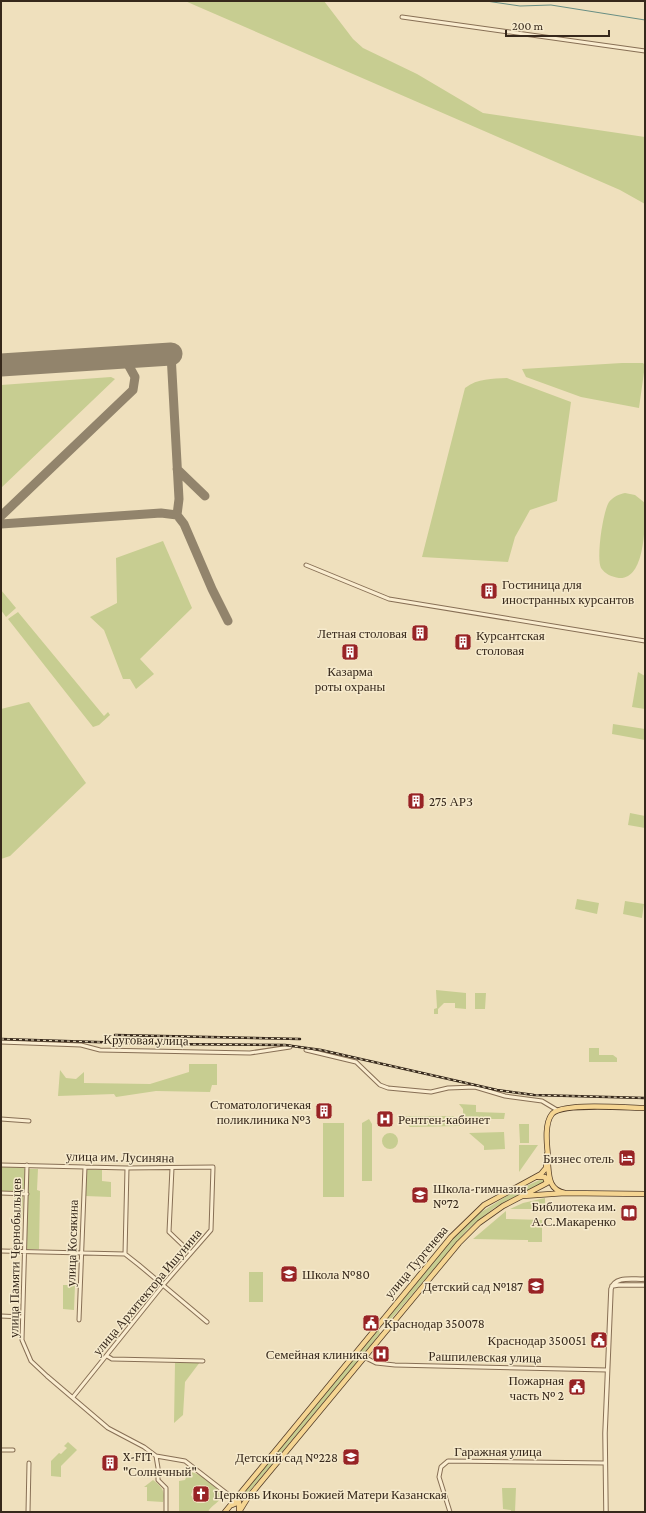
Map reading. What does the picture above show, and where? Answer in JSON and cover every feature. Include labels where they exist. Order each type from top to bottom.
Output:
[{"type":"main road","points":[[565,1193],[553,1187],[550,1181],[548,1122],[551,1115],[557,1110],[571,1107],[645,1108]]},
{"type":"main road","points":[[536,1177],[545,1170],[548,1154]]},
{"type":"main road","name":"улица Тургенева","points":[[226,1510],[236,1500],[238,1494],[442,1246],[476,1212],[501,1195],[536,1177],[545,1177],[547,1183],[516,1198],[486,1217],[467,1234],[247,1498],[239,1512]]},
{"type":"main road","name":"улица Тургенева","points":[[516,1198],[533,1195],[565,1193],[645,1194]]},
{"type":"main road","points":[[382,1320],[384,1327],[392,1324]]},
{"type":"main road","points":[[375,1329],[379,1328],[381,1330],[381,1337]]},
{"type":"main road","points":[[238,1494],[237,1498],[239,1501],[247,1498]]},
{"type":"main road","name":"улица Тургенева","points":[[236,1500],[240,1504],[239,1512]]},
{"type":"street","points":[[402,17],[645,51]]},
{"type":"street","points":[[306,565],[389,599],[645,641]]},
{"type":"street","name":"Круговая улица","points":[[1,1042],[75,1045],[100,1050],[250,1053],[290,1047]]},
{"type":"street","points":[[306,1050],[360,1064],[380,1085],[388,1088],[431,1092],[448,1088],[475,1088],[505,1096],[542,1101],[557,1110]]},
{"type":"street","points":[[1,1119],[29,1121]]},
{"type":"street","name":"улица им. Лусиняна","points":[[1,1165],[126,1168],[213,1168]]},
{"type":"street","name":"улица Памяти Чернобыльцев","points":[[27,1165],[22,1340],[26,1351],[35,1365],[73,1397]]},
{"type":"street","name":"улица Косякина","points":[[80,1320],[85,1167]]},
{"type":"street","points":[[125,1254],[126,1168]]},
{"type":"street","points":[[172,1168],[169,1232],[191,1253]]},
{"type":"street","name":"улица Архитектора Ишунина","points":[[73,1397],[163,1285],[211,1230],[213,1168]]},
{"type":"street","points":[[1,1193],[27,1194]]},
{"type":"street","points":[[1,1251],[125,1254],[207,1322]]},
{"type":"street","points":[[606,1512],[605,1463],[607,1370],[612,1286],[617,1280],[645,1279]]},
{"type":"street","points":[[612,1286],[618,1284],[645,1285]]},
{"type":"street","points":[[1,1316],[22,1317]]},
{"type":"street","points":[[107,1356],[112,1359],[203,1361]]},
{"type":"street","name":"Рашпилевская улица","points":[[364,1357],[376,1363],[395,1365],[607,1370]]},
{"type":"street","points":[[73,1397],[108,1428],[144,1446],[156,1456],[185,1461],[236,1500]]},
{"type":"street","points":[[1,1450],[13,1450]]},
{"type":"street","points":[[156,1456],[158,1480],[166,1488],[166,1512]]},
{"type":"street","name":"Гаражная улица","points":[[450,1512],[439,1477],[441,1467],[448,1460],[605,1463]]},
{"type":"street","points":[[28,1512],[29,1463]]},
{"type":"green space","points":[[185,1],[324,1],[353,39],[363,48],[417,74],[483,113],[645,137],[645,204],[620,190]]},
{"type":"green space","points":[[643,363],[645,365],[639,408],[581,397],[526,377],[522,369]]},
{"type":"green space","points":[[111,377],[115,379],[1,488],[1,385]]},
{"type":"green space","points":[[507,378],[571,402],[557,501],[530,510],[515,537],[508,562],[422,557],[465,388],[475,382]]},
{"type":"green space","points":[[625,493],[635,495],[645,503],[645,523],[642,549],[639,560],[634,570],[628,576],[619,578],[609,575],[601,568],[599,555],[601,535],[609,502],[616,496]]},
{"type":"green space","points":[[163,541],[192,608],[140,659],[154,674],[136,689],[130,679],[123,679],[104,630],[90,617],[117,603],[116,558]]},
{"type":"green space","points":[[1,590],[16,608],[6,617],[1,610]]},
{"type":"green space","points":[[18,612],[104,716],[108,712],[110,715],[99,725],[93,727],[8,619]]},
{"type":"green space","points":[[638,672],[645,676],[645,709],[632,707]]},
{"type":"green space","points":[[29,702],[86,783],[10,856],[1,859],[1,709]]},
{"type":"green space","points":[[613,724],[645,729],[645,740],[612,734]]},
{"type":"green space","points":[[630,813],[645,816],[645,828],[628,825]]},
{"type":"green space","points":[[577,899],[599,903],[597,914],[575,909]]},
{"type":"green space","points":[[625,901],[644,904],[642,918],[623,914]]},
{"type":"green space","points":[[436,990],[466,993],[466,1009],[455,1008],[455,1003],[444,1003],[438,1009],[438,1014],[434,1014],[434,1009],[437,1008]]},
{"type":"green space","points":[[475,993],[486,993],[485,1009],[475,1009]]},
{"type":"green space","points":[[589,1048],[599,1048],[599,1055],[613,1055],[617,1058],[617,1062],[589,1062]]},
{"type":"green space","points":[[189,1064],[217,1064],[217,1085],[212,1085],[210,1092],[156,1091],[116,1097],[114,1094],[58,1096],[60,1070],[66,1078],[76,1079],[84,1072],[84,1083],[150,1084],[189,1072]]},
{"type":"green space","points":[[459,1104],[476,1105],[476,1112],[505,1113],[504,1119],[463,1119],[463,1109]]},
{"type":"green space","points":[[399,1116],[453,1116],[459,1120],[460,1126],[410,1127]]},
{"type":"green space","points":[[369,1119],[372,1124],[372,1181],[362,1181],[362,1123]]},
{"type":"green space","points":[[323,1123],[344,1123],[344,1197],[323,1197]]},
{"type":"green space","points":[[519,1124],[529,1124],[529,1143],[520,1143]]},
{"type":"green space","points":[[504,1132],[505,1149],[484,1150],[484,1146],[469,1133]]},
{"type":"green space","points":[[390,1133],[396,1135],[398,1141],[396,1147],[390,1149],[384,1147],[382,1141],[384,1135]]},
{"type":"green space","points":[[519,1145],[538,1145],[519,1172]]},
{"type":"green space","points":[[1,1166],[25,1167],[24,1191],[1,1191]]},
{"type":"green space","points":[[28,1169],[38,1169],[37,1190],[40,1191],[39,1249],[25,1249]]},
{"type":"green space","points":[[85,1169],[102,1170],[102,1181],[111,1182],[111,1197],[85,1196]]},
{"type":"green space","points":[[544,1178],[545,1182],[494,1208],[468,1229],[386,1325],[383,1324],[453,1238],[478,1214],[513,1192]]},
{"type":"green space","points":[[14,1196],[23,1196],[22,1219],[13,1219]]},
{"type":"green space","points":[[545,1198],[545,1209],[510,1209],[523,1203]]},
{"type":"green space","points":[[506,1211],[506,1219],[542,1220],[542,1242],[528,1242],[528,1240],[473,1239]]},
{"type":"green space","points":[[249,1272],[263,1272],[263,1302],[249,1302]]},
{"type":"green space","points":[[63,1285],[75,1285],[74,1310],[63,1309]]},
{"type":"green space","points":[[378,1329],[380,1333],[367,1350],[242,1500],[240,1500],[239,1499]]},
{"type":"green space","points":[[200,1362],[185,1382],[183,1415],[174,1423],[175,1363]]},
{"type":"green space","points":[[68,1442],[77,1450],[61,1466],[61,1477],[51,1476],[51,1461],[67,1448],[64,1446]]},
{"type":"green space","points":[[192,1472],[202,1476],[223,1494],[220,1500],[208,1512],[179,1512],[179,1481],[185,1480],[187,1475]],"holes":[[[200,1485],[210,1496],[204,1503],[197,1503],[191,1495],[193,1489]]]},
{"type":"green space","points":[[153,1480],[162,1489],[164,1495],[163,1502],[147,1501],[147,1487],[144,1487]]},
{"type":"green space","points":[[502,1488],[516,1488],[515,1512],[503,1509]]},
{"type":"waterway","points":[[486,1],[520,6],[551,5],[645,20]]},
{"type":"taxiway","points":[[171,354],[179,499],[177,515]]},
{"type":"taxiway","points":[[1,516],[133,390],[135,377],[124,357]]},
{"type":"taxiway","points":[[177,469],[205,496]]},
{"type":"taxiway","points":[[1,524],[161,513],[177,515],[184,524],[212,589],[228,621]]},
{"type":"runway","points":[[1,365],[171,354]]},
{"type":"railway","points":[[115,1035],[300,1039]]},
{"type":"railway","points":[[1,1039],[159,1044],[285,1045],[321,1050],[497,1090],[534,1095],[645,1098]]},
{"type":"place","name":"Гостиница для иностранных курсантов","points":[[489,591]]},
{"type":"place","name":"Летная столовая","points":[[420,633]]},
{"type":"place","name":"Курсантская столовая","points":[[463,642]]},
{"type":"place","name":"Казарма роты охраны","points":[[350,652]]},
{"type":"place","name":"275 АРЗ","points":[[416,801]]},
{"type":"place","name":"Стоматологичекая поликлиника №3","points":[[324,1111]]},
{"type":"place","name":"Рентген-кабинет","points":[[385,1119]]},
{"type":"place","name":"Бизнес отель","points":[[627,1158]]},
{"type":"place","name":"Школа-гимназия №72","points":[[420,1195]]},
{"type":"place","name":"Библиотека им. А.С.Макаренко","points":[[629,1213]]},
{"type":"place","name":"Школа №80","points":[[289,1274]]},
{"type":"place","name":"Детский сад №187","points":[[536,1286]]},
{"type":"place","name":"Краснодар 350078","points":[[371,1323]]},
{"type":"place","name":"Краснодар 350051","points":[[599,1340]]},
{"type":"place","name":"Семейная клиника","points":[[381,1354]]},
{"type":"place","name":"Пожарная часть № 2","points":[[577,1387]]},
{"type":"place","name":"Детский сад №228","points":[[351,1457]]},
{"type":"place","name":"X-FIT \"Солнечный\"","points":[[110,1463]]},
{"type":"place","name":"Церковь Иконы Божией Матери Казанская","points":[[201,1494]]}]
